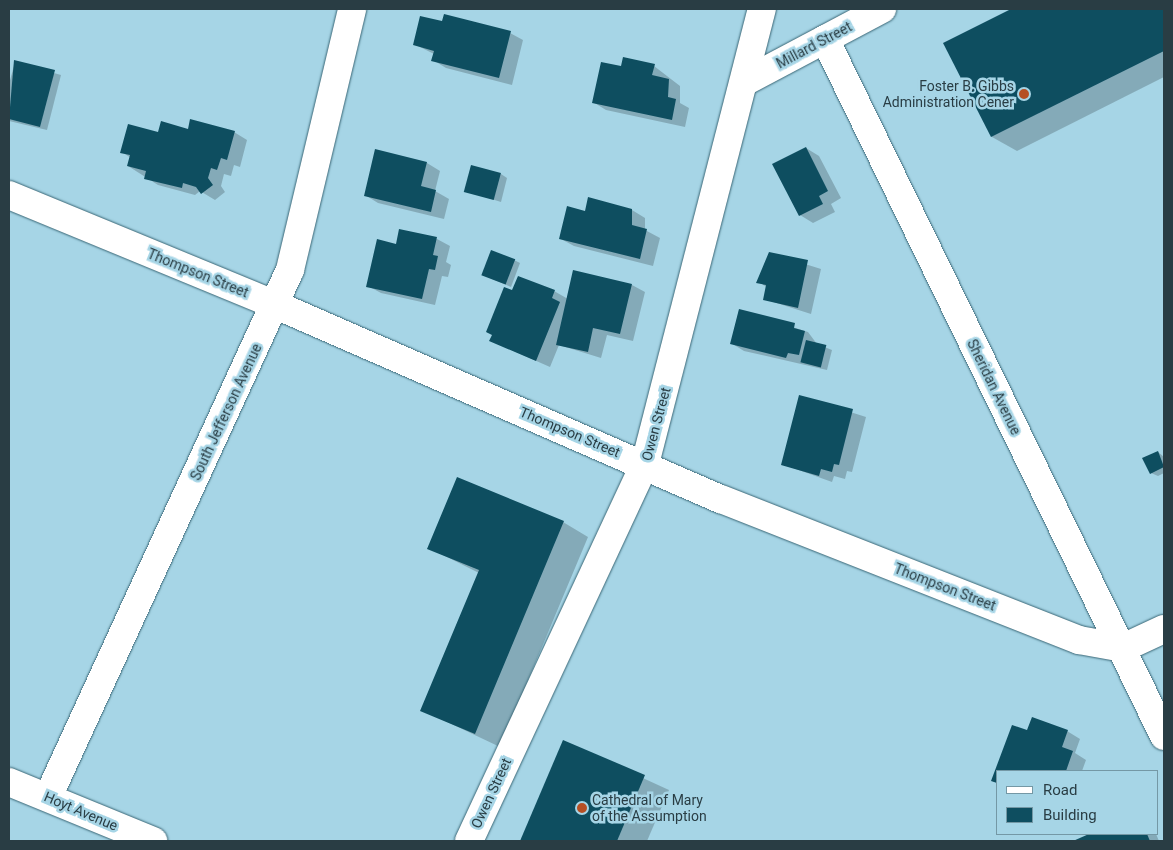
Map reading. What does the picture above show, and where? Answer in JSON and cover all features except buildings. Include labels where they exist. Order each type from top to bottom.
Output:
[{"type":"street","name":"South Jefferson Avenue","points":[[48,797],[276,305],[290,270],[352,9]]},
{"type":"street","name":"Owen Street","points":[[469,841],[645,464],[746,81],[762,9]]},
{"type":"street","name":"Millard Street","points":[[746,81],[882,9]]},
{"type":"street","name":"Sheridan Avenue","points":[[825,39],[1123,648],[1164,736]]},
{"type":"street","name":"Thompson Street","points":[[9,195],[276,305],[645,464],[721,499],[1079,640],[1123,648]]},
{"type":"street","points":[[1123,648],[1164,628]]},
{"type":"street","name":"Hoyt Avenue","points":[[9,782],[153,841]]},
{"type":"place","name":"Foster B. Gibbs Administration Cener","points":[[1024,94]]},
{"type":"place","name":"Cathedral of Mary of the Assumption","points":[[582,808]]}]
